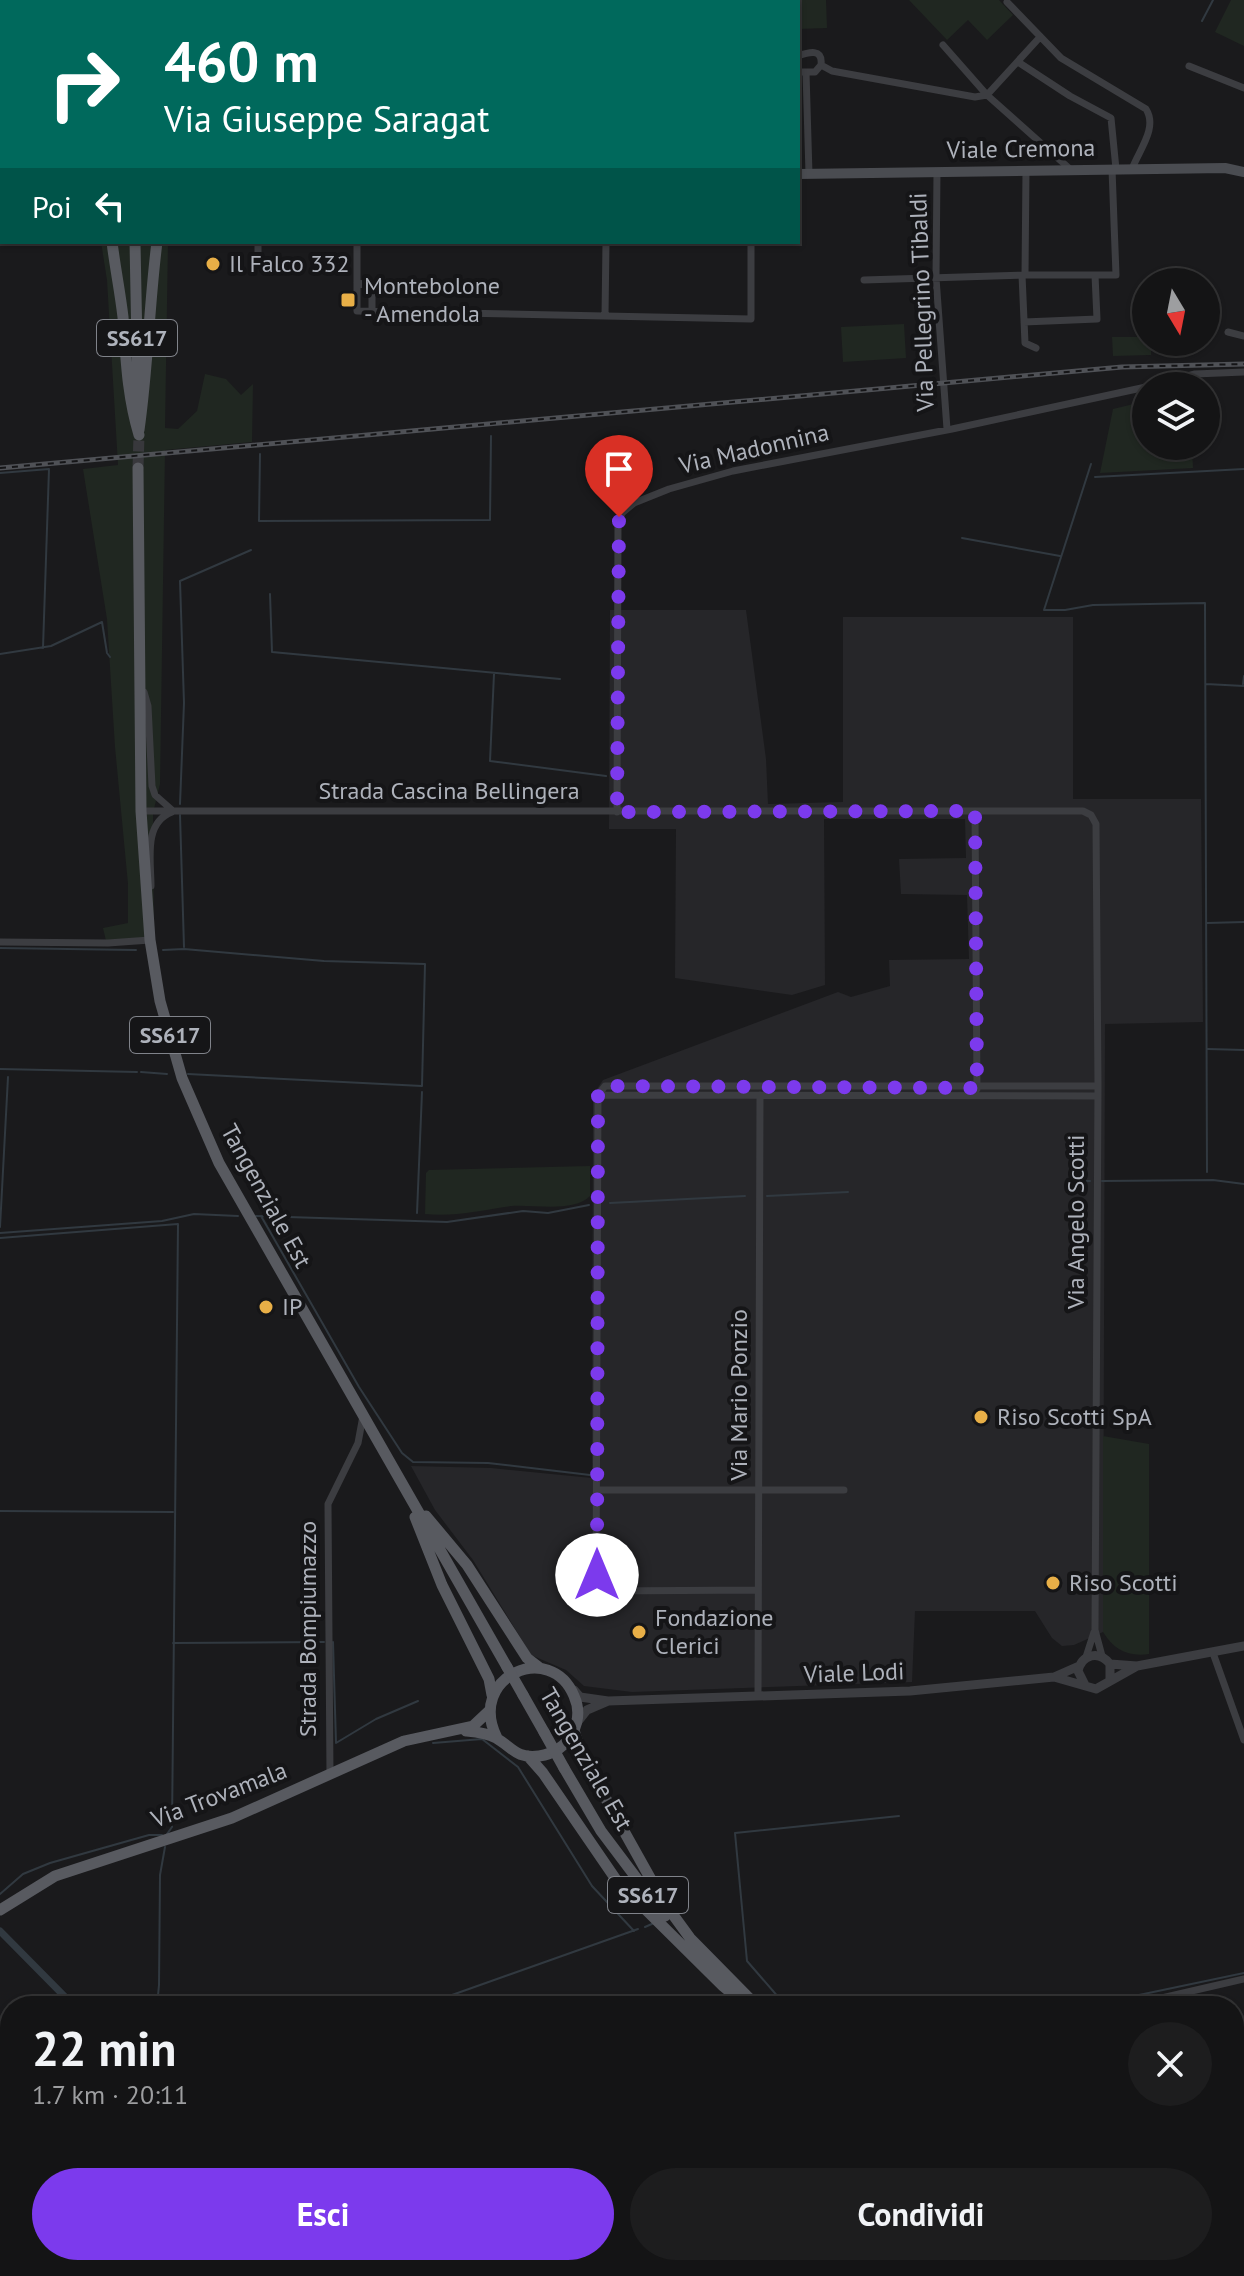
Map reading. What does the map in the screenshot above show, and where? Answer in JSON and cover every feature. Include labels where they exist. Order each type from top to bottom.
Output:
[{"type":"main road","name":"Viale Cremona","points":[[803,174],[1225,168],[1244,172]]},
{"type":"main road","points":[[112,244],[123,318],[126,379],[139,435]]},
{"type":"main road","name":"SS617","points":[[135,244],[139,435]]},
{"type":"main road","points":[[139,435],[148,369],[151,287],[157,244]]},
{"type":"main road","name":"Tangenziale Est","points":[[138,468],[141,811],[150,940],[160,1001],[191,1104],[219,1163],[601,1831],[650,1898],[702,1958],[744,1996]]},
{"type":"main road","points":[[412,1501],[467,1565],[527,1658],[566,1682],[576,1702],[575,1727],[582,1756],[663,1901],[690,1938],[745,1996]]},
{"type":"main road","points":[[412,1501],[414,1516],[442,1585],[489,1679],[492,1695],[489,1711],[497,1738],[506,1747],[528,1756],[617,1881],[735,1996]]},
{"type":"main road","points":[[492,1695],[514,1673],[523,1669],[544,1670]]},
{"type":"main road","name":"Via Trovamala","points":[[457,1731],[473,1726],[489,1711]]},
{"type":"main road","points":[[528,1756],[555,1751],[575,1727]]},
{"type":"main road","name":"Via Trovamala","points":[[0,1910],[55,1876],[210,1827],[404,1741],[457,1731],[479,1732],[497,1738]]},
{"type":"street","points":[[1007,2],[1061,58],[1146,109],[1149,132],[1132,169]]},
{"type":"street","points":[[821,65],[832,71],[975,97],[987,95],[1040,37]]},
{"type":"street","points":[[943,45],[987,95],[1070,169]]},
{"type":"street","points":[[802,72],[815,72],[821,65],[817,53],[812,51],[800,55],[803,174]]},
{"type":"street","points":[[864,280],[1116,275],[1111,118],[1018,62]]},
{"type":"street","points":[[1189,66],[1244,88]]},
{"type":"street","points":[[1026,170],[1025,343],[1036,348]]},
{"type":"street","name":"Via Pellegrino Tibaldi","points":[[937,172],[936,278],[947,429]]},
{"type":"street","points":[[258,244],[258,253]]},
{"type":"street","points":[[357,244],[357,311],[751,319],[751,244]]},
{"type":"street","points":[[605,316],[606,244]]},
{"type":"street","points":[[1024,322],[1097,319],[1095,275]]},
{"type":"street","points":[[357,282],[372,288],[372,312]]},
{"type":"street","points":[[1228,332],[1244,336]]},
{"type":"street","name":"Via Madonnina","points":[[1220,373],[1244,372]]},
{"type":"street","name":"Via Madonnina","points":[[617,812],[618,528],[622,513],[634,503],[733,471],[1132,389]]},
{"type":"street","points":[[142,686],[148,706],[152,786],[155,795],[174,811],[155,824],[151,835],[148,901]]},
{"type":"street","name":"Strada Cascina Bellingera","points":[[141,811],[1083,811],[1091,815]]},
{"type":"street","points":[[975,811],[978,1092]]},
{"type":"street","name":"Via Angelo Scotti","points":[[1091,815],[1096,824],[1098,1086],[1095,1630],[1102,1656]]},
{"type":"street","points":[[0,942],[108,943],[150,940]]},
{"type":"street","points":[[758,1590],[596,1587],[598,1095],[605,1086],[1097,1096]]},
{"type":"street","points":[[598,1095],[978,1092],[1098,1086]]},
{"type":"street","name":"Via Mario Ponzio","points":[[758,1696],[760,1095]]},
{"type":"street","name":"Strada Bompiumazzo","points":[[330,1774],[328,1504],[358,1443],[363,1414]]},
{"type":"street","points":[[358,1443],[369,1436],[377,1439]]},
{"type":"street","points":[[597,1490],[844,1490]]},
{"type":"street","name":"Via Angelo Scotti","points":[[1083,1662],[1095,1630]]},
{"type":"street","points":[[1137,1666],[1101,1688],[1085,1685],[1079,1677],[1083,1662],[1102,1656],[1110,1664],[1137,1666],[1244,1646]]},
{"type":"street","points":[[1213,1653],[1244,1740]]},
{"type":"street","name":"Viale Lodi","points":[[1054,1677],[1083,1662]]},
{"type":"street","points":[[1110,1664],[1110,1680]]},
{"type":"street","name":"Viale Lodi","points":[[566,1682],[580,1697],[608,1701],[910,1691],[1054,1677],[1085,1685]]},
{"type":"street","points":[[575,1727],[587,1710],[608,1701]]},
{"type":"street","points":[[1182,1996],[1244,1979]]},
{"type":"shaded area","points":[[800,0],[826,0],[827,28],[800,29]]},
{"type":"shaded area","points":[[909,0],[999,0],[1013,15],[987,40],[968,20],[947,40]]},
{"type":"shaded area","points":[[1231,0],[1244,0],[1244,46],[1215,32]]},
{"type":"shaded area","points":[[101,244],[168,244],[165,428],[178,429],[197,411],[205,374],[226,379],[241,395],[253,384],[252,442],[165,450],[160,784],[153,813],[154,943],[107,945],[103,928],[128,923],[128,884],[107,619],[83,469],[118,465],[107,280]]},
{"type":"shaded area","points":[[904,324],[906,358],[843,362],[841,327]]},
{"type":"shaded area","points":[[1112,337],[1132,337],[1132,356],[1113,356]]},
{"type":"shaded area","points":[[1132,404],[1132,460],[1193,460],[1193,468],[1100,473],[1113,409]]},
{"type":"shaded area","points":[[610,610],[746,610],[766,759],[768,804],[843,802],[843,617],[1073,617],[1073,799],[1201,799],[1203,1022],[1105,1024],[1103,1632],[1074,1645],[1062,1646],[1052,1638],[1035,1611],[915,1611],[912,1682],[632,1692],[584,1686],[566,1670],[531,1655],[473,1560],[435,1510],[411,1466],[491,1468],[592,1478],[593,1095],[603,1080],[838,992],[851,997],[890,986],[889,960],[969,959],[967,895],[901,894],[899,859],[966,858],[965,819],[824,819],[825,985],[792,995],[675,978],[676,829],[609,829]]},
{"type":"shaded area","points":[[590,1166],[590,1196],[574,1204],[425,1214],[426,1173],[429,1170]]},
{"type":"shaded area","points":[[1103,1436],[1149,1444],[1149,1654],[1122,1651],[1103,1632]]},
{"type":"waterway","points":[[1202,21],[1213,0]]},
{"type":"waterway","points":[[260,454],[259,521],[490,520],[491,436]]},
{"type":"waterway","points":[[1091,464],[1044,610],[1093,605],[1205,603],[1207,1172]]},
{"type":"waterway","points":[[0,473],[49,469],[43,648]]},
{"type":"waterway","points":[[1095,477],[1244,469]]},
{"type":"waterway","points":[[962,538],[1060,556]]},
{"type":"waterway","points":[[180,804],[184,703],[180,581],[251,550]]},
{"type":"waterway","points":[[270,594],[272,652],[560,679]]},
{"type":"waterway","points":[[0,654],[51,646],[102,622],[110,657]]},
{"type":"waterway","points":[[494,674],[490,761],[606,776]]},
{"type":"waterway","points":[[1243,684],[1244,676]]},
{"type":"waterway","points":[[1206,684],[1244,686]]},
{"type":"waterway","points":[[180,815],[184,947]]},
{"type":"waterway","points":[[1207,923],[1244,922]]},
{"type":"waterway","points":[[0,948],[136,950]]},
{"type":"waterway","points":[[163,950],[425,964],[422,1086],[188,1074]]},
{"type":"waterway","points":[[1208,1049],[1244,1050]]},
{"type":"waterway","points":[[0,1069],[137,1072]]},
{"type":"waterway","points":[[141,1072],[167,1074]]},
{"type":"waterway","points":[[0,1227],[8,1077]]},
{"type":"waterway","points":[[417,1213],[422,1092]]},
{"type":"waterway","points":[[1102,1181],[1213,1180],[1244,1184]]},
{"type":"waterway","points":[[1066,1181],[1090,1181]]},
{"type":"waterway","points":[[767,1196],[848,1192]]},
{"type":"waterway","points":[[610,1203],[745,1196]]},
{"type":"waterway","points":[[256,1216],[447,1222],[523,1211],[548,1213],[589,1205]]},
{"type":"waterway","points":[[0,1233],[162,1221],[194,1214],[238,1216]]},
{"type":"waterway","points":[[261,1216],[359,1387],[402,1453],[413,1462],[488,1463],[590,1475]]},
{"type":"waterway","points":[[0,1238],[178,1224],[172,1827],[167,1834]]},
{"type":"waterway","points":[[0,1511],[173,1512]]},
{"type":"waterway","points":[[173,1643],[324,1642]]},
{"type":"waterway","points":[[333,1642],[336,1743],[376,1719],[418,1701]]},
{"type":"waterway","points":[[433,1743],[482,1739],[518,1767],[592,1886],[634,1931]]},
{"type":"waterway","points":[[777,1996],[747,1961],[735,1833],[899,1816]]},
{"type":"waterway","points":[[0,1894],[23,1874],[50,1863],[149,1835],[162,1835]]},
{"type":"waterway","points":[[158,1996],[160,1875],[165,1847]]},
{"type":"waterway","points":[[645,1927],[654,1923]]},
{"type":"waterway","points":[[449,1996],[638,1929]]},
{"type":"waterway","points":[[0,1931],[64,1996]]},
{"type":"waterway","points":[[1136,1996],[1244,1973]]},
{"type":"tunnel","points":[[138,468],[139,435]]},
{"type":"railway","points":[[0,468],[1122,367],[1244,364]]},
{"type":"place","name":"Il Falco 332","points":[[213,264]]},
{"type":"place","name":"Montebolone - Amendola","points":[[348,300]]},
{"type":"place","name":"IP","points":[[266,1307]]},
{"type":"place","name":"Riso Scotti SpA","points":[[981,1417]]},
{"type":"place","name":"Riso Scotti","points":[[1053,1583]]},
{"type":"place","name":"Fondazione Clerici","points":[[639,1632]]},
{"type":"route","points":[[597,1575],[598,1095],[605,1086],[977,1088],[975,811],[617,812],[619,517]]}]
